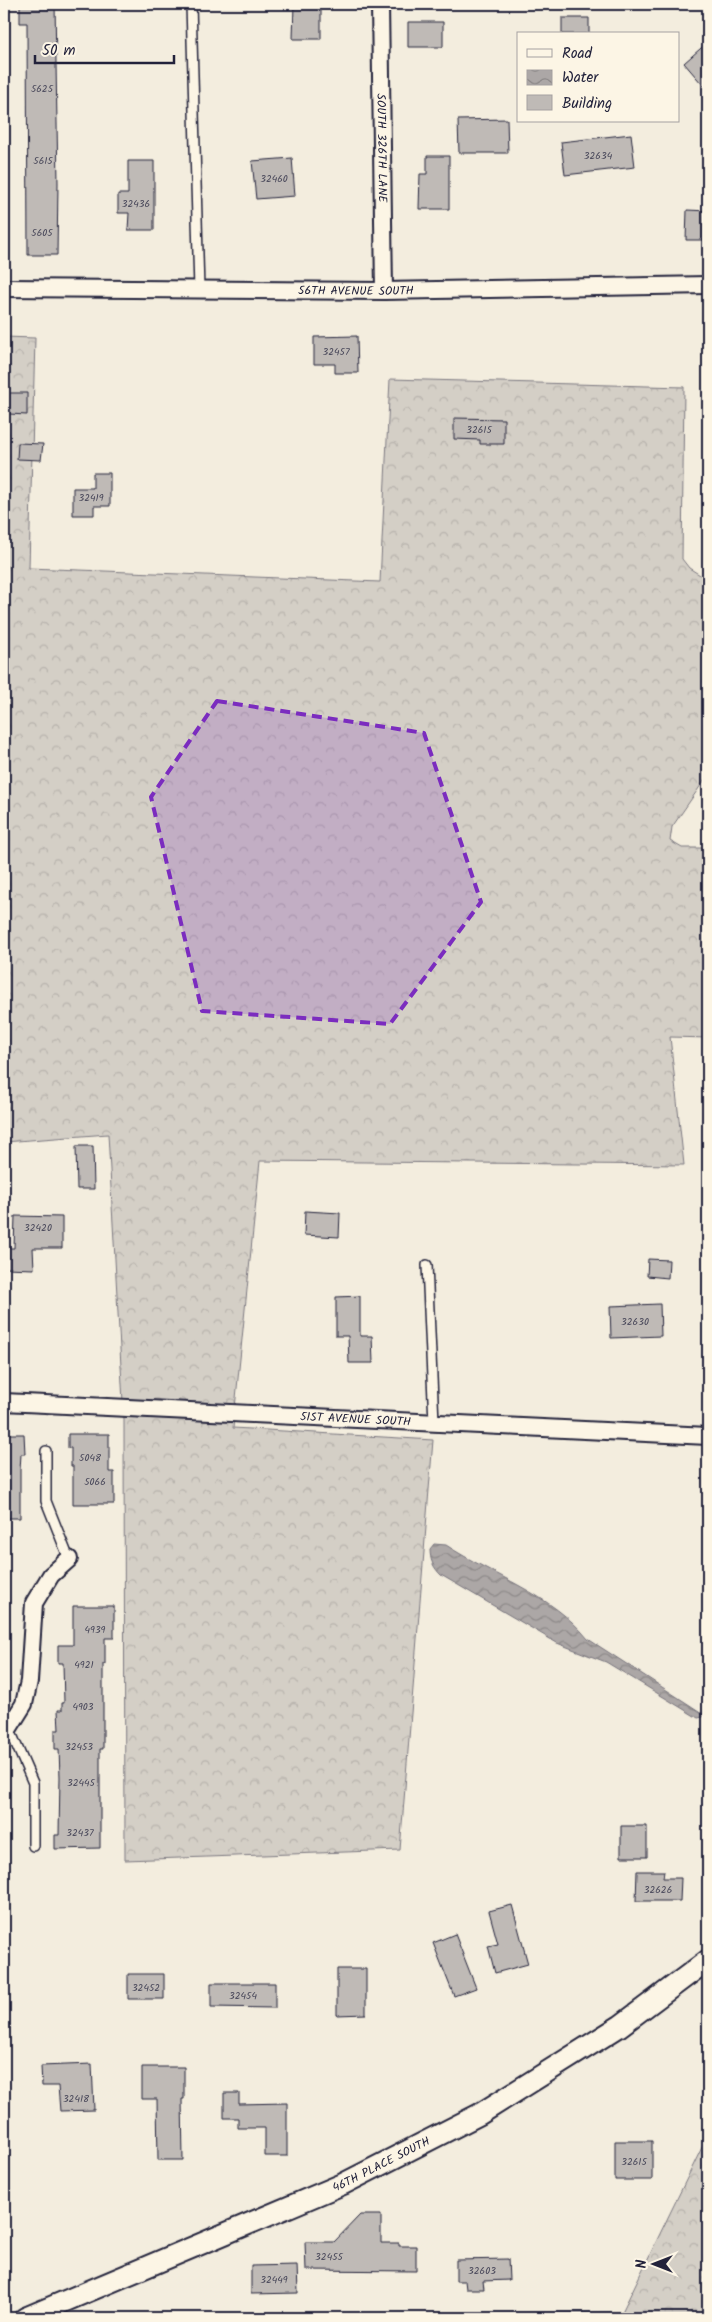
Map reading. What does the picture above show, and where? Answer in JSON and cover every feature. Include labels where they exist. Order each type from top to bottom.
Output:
[{"type":"street","name":"SOUTH 326TH LANE","points":[[380,4],[384,291]]},
{"type":"street","name":"56TH AVENUE SOUTH","points":[[4,288],[384,291],[708,285]]},
{"type":"street","name":"51ST AVENUE SOUTH","points":[[4,1402],[708,1436]]},
{"type":"street","points":[[7,1729],[24,1704],[29,1681],[34,1603],[51,1575],[69,1559]]},
{"type":"street","name":"46TH PLACE SOUTH","points":[[25,2318],[343,2184],[480,2114],[620,2026],[708,1960]]},
{"type":"lane","points":[[190,4],[199,290]]},
{"type":"lane","points":[[426,1265],[434,1422]]},
{"type":"lane","points":[[46,1451],[46,1501],[69,1559]]},
{"type":"lane","points":[[7,1729],[33,1783],[33,1846]]},
{"type":"highlighted area","points":[[217,701],[424,733],[481,902],[390,1024],[202,1011],[151,797]]},
{"type":"green space","points":[[4,337],[35,338],[29,568],[380,582],[390,379],[684,387],[682,559],[689,568],[708,580],[708,775],[672,827],[670,841],[682,848],[708,848],[708,1038],[670,1037],[684,1165],[260,1161],[233,1428],[433,1440],[400,1850],[125,1860],[124,1420],[108,1134],[4,1142]]},
{"type":"green space","points":[[708,2135],[708,2318],[474,2318],[474,2314],[622,2312]]},
{"type":"water","points":[[434,1544],[446,1545],[540,1598],[573,1623],[588,1639],[702,1713],[703,1717],[698,1718],[606,1662],[557,1643],[441,1575],[432,1563],[430,1549]]},
{"type":"building","points":[[55,4],[58,183],[57,255],[28,255],[27,23],[20,23],[20,5]]},
{"type":"building","points":[[294,4],[321,4],[321,39],[293,39]]},
{"type":"building","points":[[562,18],[589,18],[589,32],[562,32]]},
{"type":"building","points":[[408,22],[443,22],[443,47],[408,47]]},
{"type":"building","points":[[708,42],[708,91],[684,63]]},
{"type":"building","points":[[507,119],[508,153],[459,153],[458,120]]},
{"type":"building","points":[[631,134],[635,167],[565,175],[561,142]]},
{"type":"building","points":[[427,156],[449,156],[449,209],[419,209],[420,174],[427,174]]},
{"type":"building","points":[[292,158],[295,196],[256,199],[252,161]]},
{"type":"building","points":[[128,161],[154,161],[154,230],[128,230],[129,213],[118,213],[118,194],[128,194]]},
{"type":"building","points":[[687,210],[708,211],[708,240],[686,240]]},
{"type":"building","points":[[357,336],[358,373],[335,373],[335,364],[314,364],[314,337]]},
{"type":"building","points":[[9,393],[27,393],[27,415],[9,414]]},
{"type":"building","points":[[454,418],[504,419],[504,444],[480,444],[480,440],[454,439]]},
{"type":"building","points":[[18,443],[43,444],[41,460],[17,459]]},
{"type":"building","points":[[93,473],[110,473],[110,506],[94,506],[94,515],[73,515],[73,488],[93,488]]},
{"type":"building","points":[[76,1146],[93,1146],[94,1189],[77,1189]]},
{"type":"building","points":[[305,1211],[340,1213],[339,1237],[304,1235]]},
{"type":"building","points":[[15,1216],[62,1217],[62,1248],[33,1248],[34,1269],[5,1268],[5,1248],[14,1248]]},
{"type":"building","points":[[648,1259],[669,1260],[668,1278],[647,1276]]},
{"type":"building","points":[[360,1296],[360,1336],[372,1336],[373,1363],[349,1363],[348,1336],[336,1336],[336,1297]]},
{"type":"building","points":[[660,1304],[661,1336],[611,1338],[610,1306]]},
{"type":"building","points":[[4,1434],[24,1434],[25,1454],[21,1454],[20,1470],[20,1518],[4,1518]]},
{"type":"building","points":[[68,1434],[109,1434],[109,1472],[114,1472],[114,1504],[73,1504],[73,1466],[71,1466],[71,1448],[68,1448]]},
{"type":"building","points":[[73,1606],[114,1606],[114,1638],[105,1638],[105,1664],[103,1664],[103,1749],[100,1749],[100,1848],[55,1849],[55,1835],[59,1835],[60,1777],[59,1749],[55,1749],[55,1730],[59,1730],[58,1710],[62,1710],[62,1703],[64,1703],[63,1663],[58,1663],[58,1645],[73,1645]]},
{"type":"building","points":[[621,1826],[647,1826],[647,1857],[621,1857]]},
{"type":"building","points":[[637,1871],[664,1871],[663,1878],[681,1878],[680,1901],[636,1901]]},
{"type":"building","points":[[512,1905],[528,1964],[495,1973],[488,1946],[498,1944],[489,1911]]},
{"type":"building","points":[[455,1934],[476,1988],[454,1996],[433,1943]]},
{"type":"building","points":[[337,1969],[366,1969],[366,2014],[337,2015]]},
{"type":"building","points":[[128,1974],[164,1974],[164,1999],[128,1999]]},
{"type":"building","points":[[211,1983],[275,1983],[275,2008],[211,2007]]},
{"type":"building","points":[[92,2064],[94,2110],[60,2111],[58,2086],[42,2086],[41,2066]]},
{"type":"building","points":[[142,2067],[184,2067],[184,2099],[182,2099],[183,2160],[158,2160],[157,2099],[142,2099]]},
{"type":"building","points":[[224,2093],[239,2093],[239,2104],[287,2103],[287,2156],[265,2156],[265,2128],[238,2128],[238,2118],[224,2118]]},
{"type":"building","points":[[615,2141],[652,2141],[652,2180],[615,2180]]},
{"type":"building","points":[[360,2215],[381,2215],[381,2243],[399,2243],[399,2246],[416,2246],[416,2271],[306,2270],[305,2242],[334,2242]]},
{"type":"building","points":[[508,2259],[509,2280],[483,2281],[484,2289],[466,2289],[465,2281],[456,2281],[456,2260]]},
{"type":"building","points":[[297,2265],[298,2293],[251,2294],[251,2266]]}]
